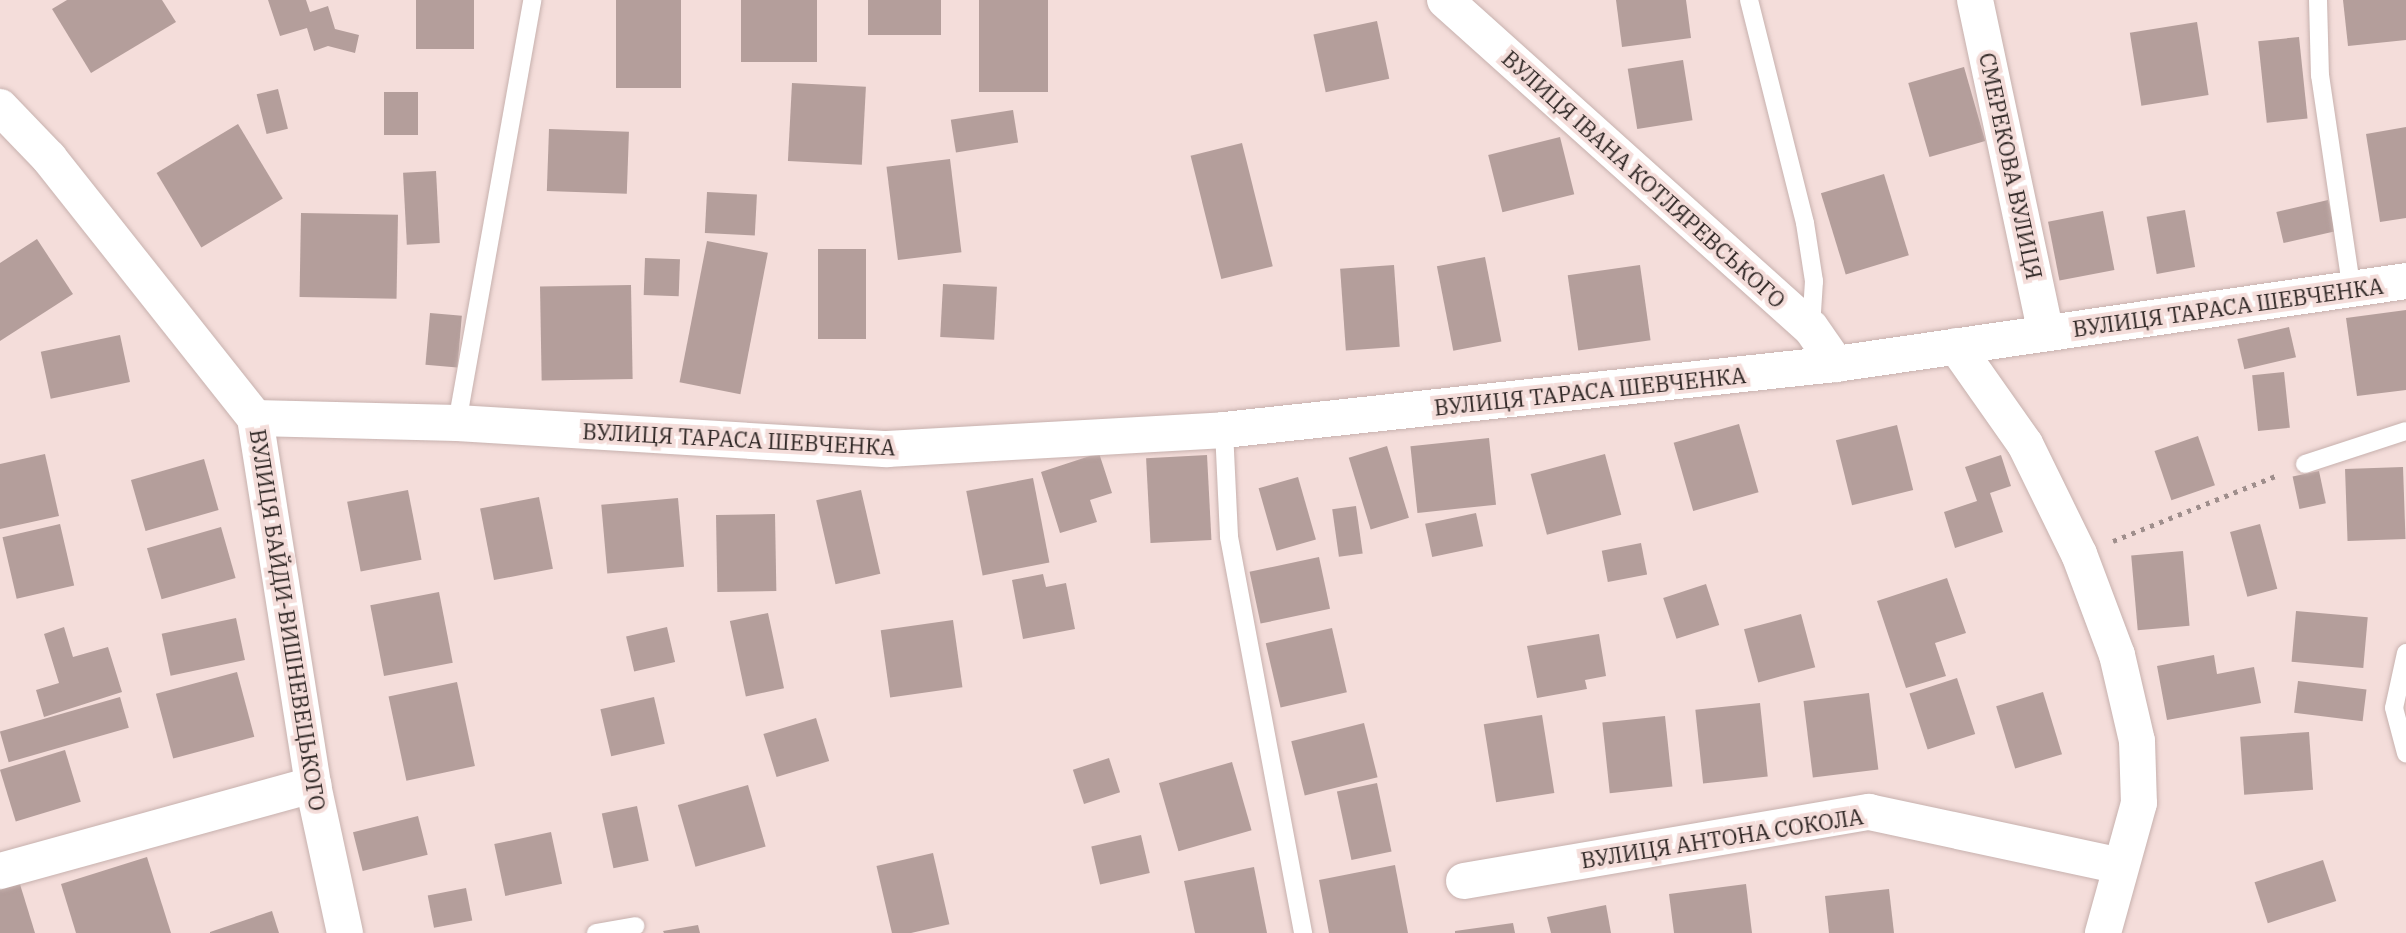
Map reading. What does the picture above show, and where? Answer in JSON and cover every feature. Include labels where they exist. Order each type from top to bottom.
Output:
[{"type":"street","name":"ВУЛИЦЯ ІВАНА КОТЛЯРЕВСЬКОГО","points":[[1445,0],[1811,328],[1836,364]]},
{"type":"street","name":"СМЕРЕКОВА ВУЛИЦЯ","points":[[1975,0],[2046,333]]},
{"type":"street","name":"ВУЛИЦЯ БАЙДИ-ВИШНЕВЕЦЬКОГО","points":[[0,107],[49,158],[255,418],[313,785],[345,933]]},
{"type":"street","name":"ВУЛИЦЯ ТАРАСА ШЕВЧЕНКА","points":[[255,418],[457,423],[887,449],[1224,430],[1836,364],[2406,281]]},
{"type":"street","points":[[1956,346],[2025,444],[2079,554],[2117,655],[2137,741],[2139,803],[2103,933]]},
{"type":"street","points":[[0,871],[313,785]]},
{"type":"street","name":"ВУЛИЦЯ АНТОНА СОКОЛА","points":[[1464,881],[1869,812],[2120,866]]},
{"type":"lane","points":[[457,423],[532,0]]},
{"type":"lane","points":[[1749,0],[1805,223],[1814,281],[1811,328]]},
{"type":"lane","points":[[2318,0],[2320,75],[2352,291]]},
{"type":"lane","points":[[1224,430],[1231,553],[1303,933]]},
{"type":"lane","points":[[2305,464],[2406,431]]},
{"type":"lane","points":[[2406,653],[2394,708],[2406,753]]},
{"type":"lane","points":[[596,933],[635,926]]},
{"type":"path","points":[[2079,554],[2305,464]]},
{"type":"building","points":[[67,0],[162,0],[176,22],[91,73],[52,9]]},
{"type":"building","points":[[268,0],[306,0],[310,12],[328,6],[335,29],[359,35],[355,53],[328,46],[314,51],[307,28],[280,36]]},
{"type":"building","points":[[416,0],[474,0],[474,49],[416,49]]},
{"type":"building","points":[[616,0],[681,0],[681,88],[616,88]]},
{"type":"building","points":[[741,0],[817,0],[817,62],[741,62]]},
{"type":"building","points":[[868,0],[941,0],[941,35],[868,35]]},
{"type":"building","points":[[979,0],[1048,0],[1048,92],[979,92]]},
{"type":"building","points":[[1616,0],[1686,0],[1691,38],[1622,47]]},
{"type":"building","points":[[2343,0],[2406,0],[2406,40],[2348,46]]},
{"type":"building","points":[[1377,21],[1389,79],[1326,92],[1313,35]]},
{"type":"building","points":[[2197,22],[2209,95],[2141,106],[2130,33]]},
{"type":"building","points":[[2299,37],[2308,119],[2267,123],[2258,41]]},
{"type":"building","points":[[1683,60],[1693,120],[1637,129],[1628,69]]},
{"type":"building","points":[[1964,67],[1985,141],[1929,157],[1908,83]]},
{"type":"building","points":[[792,83],[866,87],[862,165],[788,161]]},
{"type":"building","points":[[278,89],[288,129],[267,134],[257,94]]},
{"type":"building","points":[[384,92],[418,92],[418,135],[384,135]]},
{"type":"building","points":[[1013,110],[1018,143],[956,152],[951,120]]},
{"type":"building","points":[[238,124],[283,199],[201,248],[157,173]]},
{"type":"building","points":[[2406,127],[2406,218],[2380,222],[2366,134]]},
{"type":"building","points":[[549,129],[629,132],[627,194],[547,191]]},
{"type":"building","points":[[1560,137],[1574,194],[1502,212],[1488,155]]},
{"type":"building","points":[[1242,143],[1273,266],[1221,279],[1191,156]]},
{"type":"building","points":[[950,159],[961,252],[898,260],[886,167]]},
{"type":"building","points":[[436,171],[440,243],[407,245],[403,173]]},
{"type":"building","points":[[1884,174],[1909,255],[1846,275],[1821,193]]},
{"type":"building","points":[[707,192],[757,195],[755,236],[705,233]]},
{"type":"building","points":[[2328,200],[2335,231],[2284,243],[2276,212]]},
{"type":"building","points":[[2185,210],[2195,267],[2157,274],[2147,217]]},
{"type":"building","points":[[2103,211],[2114,270],[2059,281],[2048,222]]},
{"type":"building","points":[[301,213],[398,215],[397,299],[300,297]]},
{"type":"building","points":[[37,239],[73,294],[0,341],[0,263]]},
{"type":"building","points":[[707,241],[768,253],[740,394],[680,382]]},
{"type":"building","points":[[818,249],[866,249],[866,339],[818,339]]},
{"type":"building","points":[[1485,257],[1501,341],[1453,351],[1437,266]]},
{"type":"building","points":[[645,258],[680,259],[679,296],[644,295]]},
{"type":"building","points":[[1394,265],[1400,347],[1346,351],[1340,269]]},
{"type":"building","points":[[1640,265],[1651,340],[1578,350],[1568,275]]},
{"type":"building","points":[[943,284],[997,287],[994,340],[940,337]]},
{"type":"building","points":[[631,285],[633,379],[542,381],[540,287]]},
{"type":"building","points":[[2406,310],[2406,390],[2357,396],[2346,318]]},
{"type":"building","points":[[430,313],[462,316],[457,368],[425,365]]},
{"type":"building","points":[[2289,327],[2296,357],[2244,369],[2237,339]]},
{"type":"building","points":[[120,335],[130,382],[51,399],[41,352]]},
{"type":"building","points":[[2284,372],[2290,428],[2258,431],[2252,375]]},
{"type":"building","points":[[1739,424],[1759,492],[1693,511],[1674,443]]},
{"type":"building","points":[[1897,425],[1913,490],[1852,505],[1836,440]]},
{"type":"building","points":[[2198,436],[2215,485],[2171,500],[2155,451]]},
{"type":"building","points":[[1489,438],[1496,505],[1417,513],[1410,446]]},
{"type":"building","points":[[1387,446],[1409,518],[1371,529],[1349,458]]},
{"type":"building","points":[[1099,453],[1112,493],[1090,500],[1097,522],[1060,533],[1041,472]]},
{"type":"building","points":[[45,454],[59,516],[0,529],[0,464]]},
{"type":"building","points":[[1605,454],[1621,515],[1547,535],[1531,474]]},
{"type":"building","points":[[1207,455],[1211,540],[1151,543],[1146,458]]},
{"type":"building","points":[[2001,455],[2011,486],[1990,493],[2003,532],[1955,548],[1944,512],[1977,501],[1965,467]]},
{"type":"building","points":[[204,459],[219,510],[146,531],[131,480]]},
{"type":"building","points":[[2403,467],[2406,539],[2348,541],[2345,469]]},
{"type":"building","points":[[2319,471],[2326,503],[2299,509],[2293,477]]},
{"type":"building","points":[[1298,477],[1316,539],[1277,551],[1259,488]]},
{"type":"building","points":[[1033,478],[1049,562],[983,575],[966,491]]},
{"type":"building","points":[[408,490],[422,560],[361,572],[347,502]]},
{"type":"building","points":[[861,490],[880,574],[836,584],[816,500]]},
{"type":"building","points":[[539,497],[553,569],[494,580],[480,508]]},
{"type":"building","points":[[678,498],[684,567],[607,573],[601,505]]},
{"type":"building","points":[[1356,506],[1363,554],[1339,557],[1332,509]]},
{"type":"building","points":[[1476,513],[1483,546],[1432,557],[1425,524]]},
{"type":"building","points":[[775,514],[776,591],[717,592],[716,515]]},
{"type":"building","points":[[60,524],[74,585],[17,599],[3,537]]},
{"type":"building","points":[[2260,524],[2277,589],[2247,597],[2230,532]]},
{"type":"building","points":[[221,527],[236,578],[162,599],[147,548]]},
{"type":"building","points":[[1641,543],[1647,574],[1608,582],[1602,551]]},
{"type":"building","points":[[2183,551],[2190,626],[2138,630],[2131,556]]},
{"type":"building","points":[[1319,557],[1330,609],[1261,624],[1250,572]]},
{"type":"building","points":[[1043,574],[1046,587],[1066,583],[1075,629],[1023,639],[1012,580]]},
{"type":"building","points":[[1947,578],[1966,633],[1935,643],[1946,676],[1906,688],[1877,601]]},
{"type":"building","points":[[1706,584],[1719,625],[1676,639],[1663,598]]},
{"type":"building","points":[[439,592],[453,663],[384,676],[370,605]]},
{"type":"building","points":[[2296,611],[2368,617],[2363,668],[2292,662]]},
{"type":"building","points":[[768,613],[784,688],[746,696],[730,621]]},
{"type":"building","points":[[1801,614],[1815,667],[1758,682],[1744,629]]},
{"type":"building","points":[[236,618],[245,660],[171,676],[162,634]]},
{"type":"building","points":[[953,620],[962,687],[890,697],[881,630]]},
{"type":"building","points":[[64,627],[73,657],[108,647],[122,692],[44,717],[36,690],[59,683],[44,634]]},
{"type":"building","points":[[667,627],[675,662],[634,672],[626,636]]},
{"type":"building","points":[[1332,628],[1347,692],[1281,708],[1266,643]]},
{"type":"building","points":[[1599,634],[1606,676],[1585,680],[1587,689],[1537,698],[1527,646]]},
{"type":"building","points":[[2214,655],[2217,674],[2254,667],[2261,703],[2167,720],[2157,666]]},
{"type":"building","points":[[237,672],[254,737],[173,758],[156,694]]},
{"type":"building","points":[[1957,678],[1975,734],[1928,750],[1909,693]]},
{"type":"building","points":[[2298,681],[2366,689],[2363,721],[2294,713]]},
{"type":"building","points":[[457,682],[475,766],[406,781],[389,697]]},
{"type":"building","points":[[2043,692],[2062,754],[2015,768],[1996,706]]},
{"type":"building","points":[[1869,693],[1878,769],[1813,777],[1803,701]]},
{"type":"building","points":[[120,697],[129,728],[9,762],[0,731]]},
{"type":"building","points":[[654,697],[665,744],[611,756],[600,709]]},
{"type":"building","points":[[1760,703],[1768,777],[1703,783],[1695,710]]},
{"type":"building","points":[[1542,715],[1554,793],[1496,802],[1484,724]]},
{"type":"building","points":[[1665,716],[1672,787],[1610,793],[1602,723]]},
{"type":"building","points":[[816,718],[829,761],[777,777],[763,734]]},
{"type":"building","points":[[1364,723],[1378,777],[1305,795],[1291,741]]},
{"type":"building","points":[[2309,732],[2313,790],[2244,795],[2240,737]]},
{"type":"building","points":[[65,750],[81,802],[16,822],[0,770]]},
{"type":"building","points":[[1109,758],[1120,792],[1084,804],[1073,770]]},
{"type":"building","points":[[1232,762],[1252,830],[1179,851],[1159,783]]},
{"type":"building","points":[[1377,783],[1392,851],[1351,860],[1337,792]]},
{"type":"building","points":[[748,785],[766,847],[695,867],[678,805]]},
{"type":"building","points":[[637,806],[649,861],[613,868],[602,813]]},
{"type":"building","points":[[418,816],[428,855],[363,871],[353,832]]},
{"type":"building","points":[[551,832],[562,884],[505,896],[494,844]]},
{"type":"building","points":[[1141,835],[1150,873],[1100,884],[1091,846]]},
{"type":"building","points":[[933,853],[949,924],[911,933],[892,933],[876,866]]},
{"type":"building","points":[[147,857],[171,933],[76,933],[61,884]]},
{"type":"building","points":[[2323,860],[2336,901],[2268,923],[2255,882]]},
{"type":"building","points":[[1395,865],[1408,933],[1329,933],[1319,880]]},
{"type":"building","points":[[1254,867],[1267,933],[1195,933],[1184,881]]},
{"type":"building","points":[[19,881],[35,933],[0,933],[0,887]]},
{"type":"building","points":[[1746,884],[1752,933],[1674,933],[1669,894]]},
{"type":"building","points":[[466,888],[472,920],[434,928],[428,895]]},
{"type":"building","points":[[1889,889],[1894,933],[1829,933],[1825,896]]},
{"type":"building","points":[[1606,905],[1611,933],[1551,933],[1547,917]]},
{"type":"building","points":[[272,911],[279,933],[210,933],[210,932]]},
{"type":"building","points":[[1513,923],[1515,933],[1455,933],[1455,931]]},
{"type":"building","points":[[698,925],[700,933],[663,931]]}]
